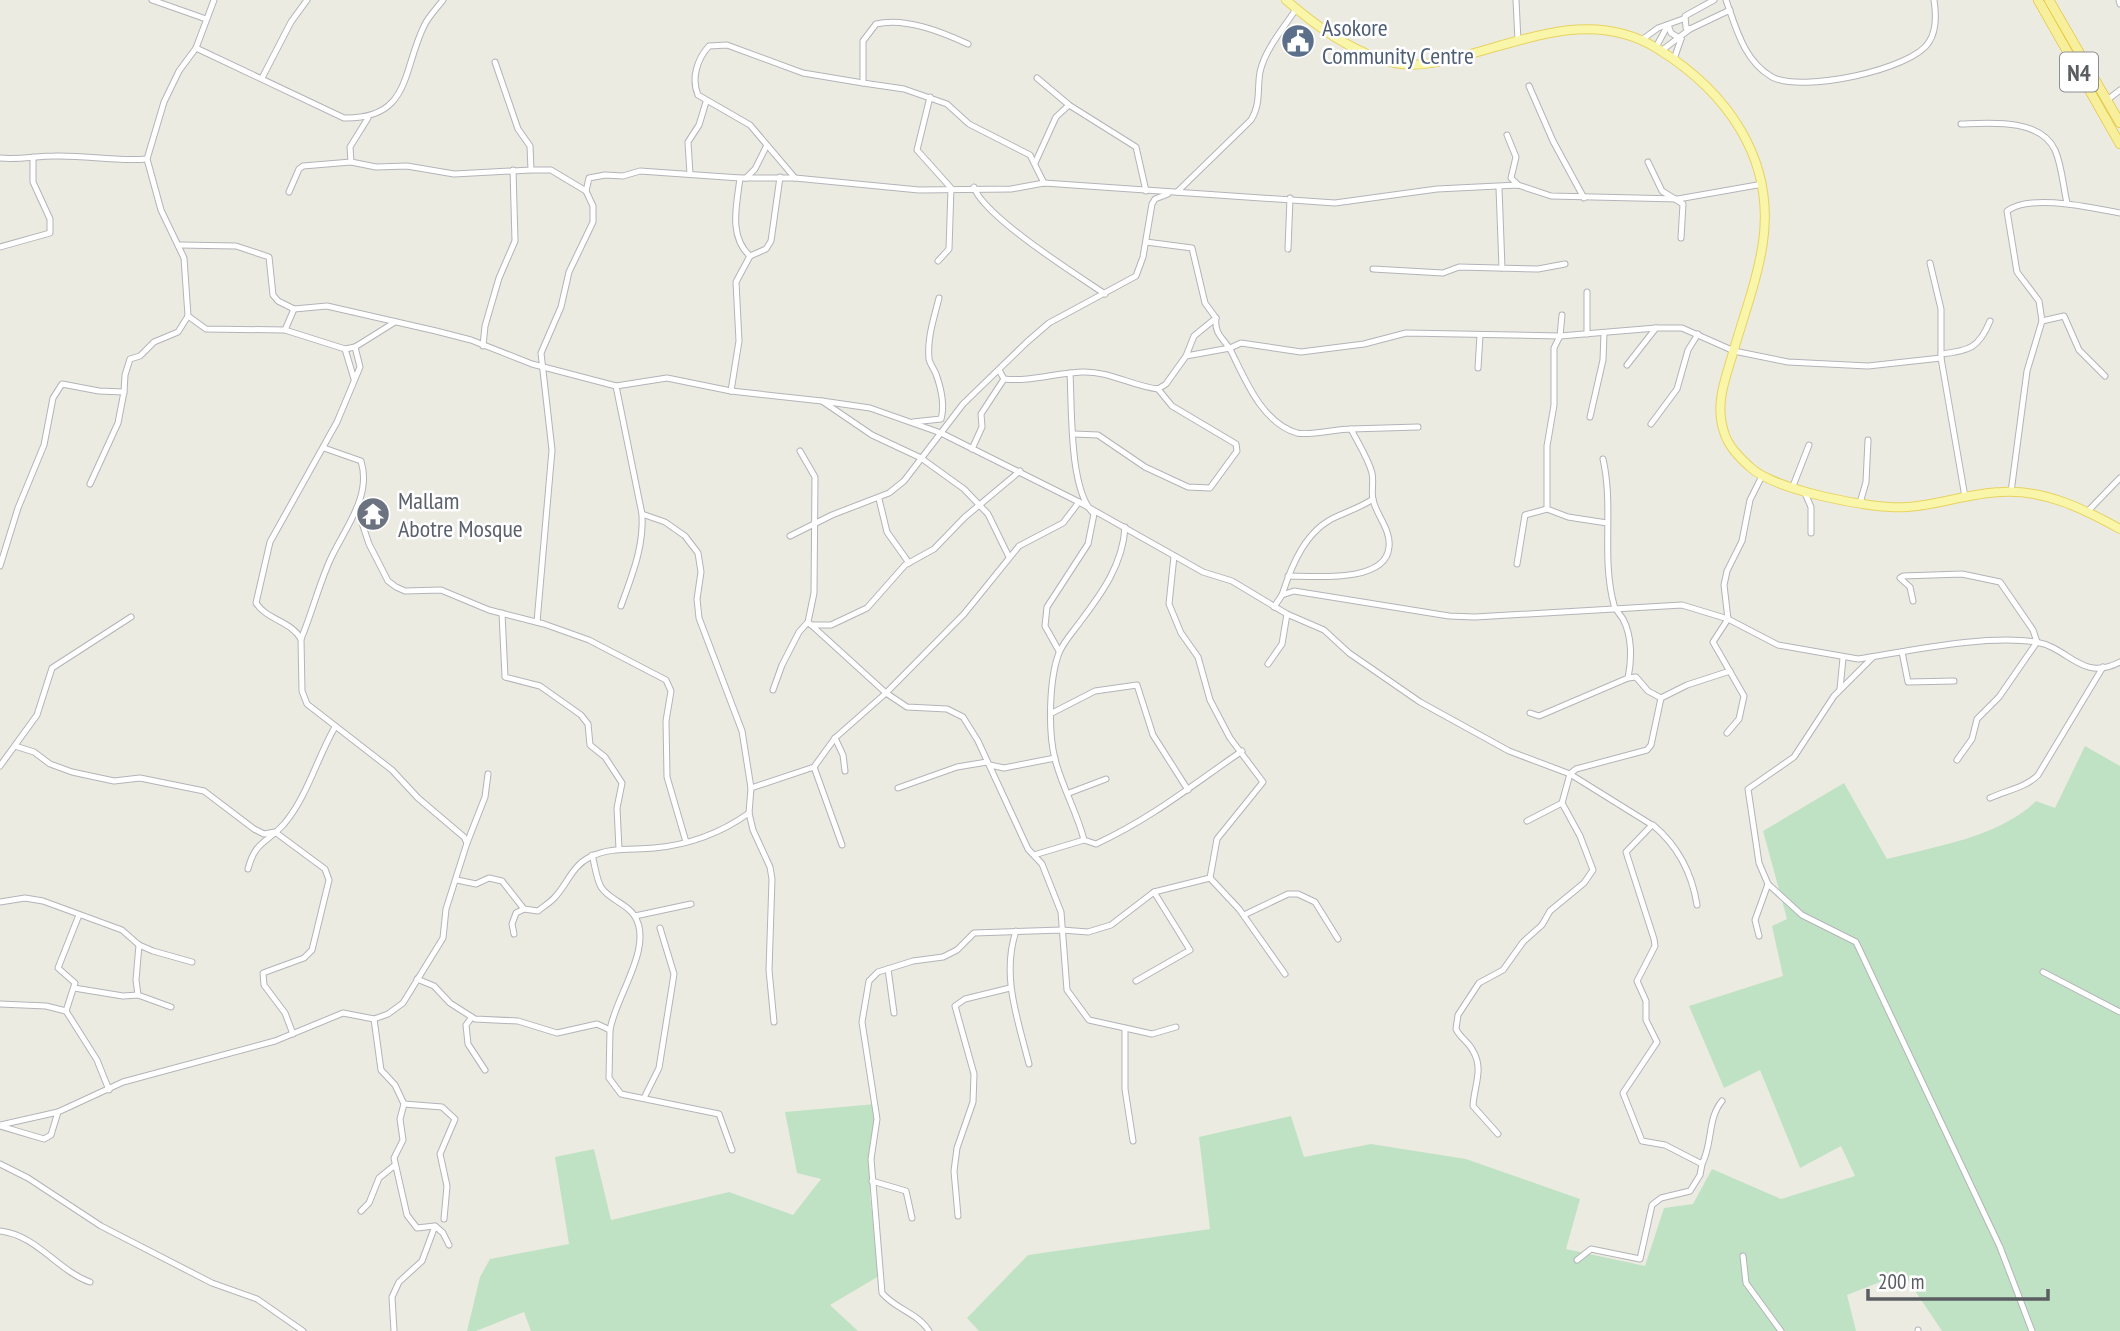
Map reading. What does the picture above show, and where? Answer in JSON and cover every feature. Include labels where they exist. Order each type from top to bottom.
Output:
[{"type":"highway","name":"N4","points":[[2038,0],[2120,144]]},
{"type":"highway","name":"N4","points":[[2049,0],[2120,124]]},
{"type":"main road","points":[[1286,0],[1346,44],[1395,63],[1441,61],[1561,29],[1591,27],[1643,40],[1659,49],[1694,73],[1735,116],[1748,141],[1763,184],[1763,243],[1720,400],[1724,432],[1730,447],[1762,476],[1804,491],[1860,503],[1906,508],[2011,492],[2056,499],[2088,511],[2120,529]]},
{"type":"street","points":[[152,0],[206,19]]},
{"type":"street","points":[[90,484],[118,424],[130,359],[139,356],[154,342],[178,332],[188,316],[184,258],[161,210],[147,159],[164,102],[179,71],[196,48],[214,0]]},
{"type":"street","points":[[262,78],[291,22],[307,0]]},
{"type":"street","points":[[351,162],[350,147],[368,118],[385,108],[407,81],[424,25],[443,0]]},
{"type":"street","points":[[1516,0],[1518,41]]},
{"type":"street","points":[[1643,40],[1658,28],[1683,19],[1714,0]]},
{"type":"street","points":[[1726,0],[1745,51],[1771,76],[1785,82],[1834,81],[1907,59],[1929,43],[1936,18],[1934,0]]},
{"type":"street","points":[[790,536],[814,523],[879,499],[904,481],[963,404],[1049,323],[1136,276],[1146,242],[1152,204],[1161,196],[1179,192],[1251,120],[1258,109],[1260,72],[1265,56],[1296,9]]},
{"type":"street","points":[[1674,59],[1681,39],[1690,29],[1730,10]]},
{"type":"street","points":[[1683,19],[1686,28],[1690,29]]},
{"type":"street","points":[[863,83],[863,41],[876,24],[895,22],[929,29],[968,44]]},
{"type":"street","points":[[1668,25],[1671,33],[1681,39]]},
{"type":"street","points":[[1659,49],[1668,25]]},
{"type":"street","points":[[1659,49],[1681,39]]},
{"type":"street","points":[[795,178],[750,125],[698,95],[694,77],[709,46],[727,45],[803,73],[930,97],[947,104],[970,124],[1022,149],[1035,163],[1044,183]]},
{"type":"street","points":[[196,48],[344,118],[368,118]]},
{"type":"street","points":[[495,62],[518,129],[530,146],[531,170]]},
{"type":"street","points":[[1037,78],[1069,105],[1136,147],[1146,191]]},
{"type":"street","points":[[1529,86],[1553,141],[1584,198]]},
{"type":"street","points":[[2105,102],[2120,90]]},
{"type":"street","points":[[930,97],[917,150],[951,188],[949,249],[938,261]]},
{"type":"street","points":[[690,174],[688,142],[699,125],[706,102]]},
{"type":"street","points":[[1035,163],[1056,117],[1069,105]]},
{"type":"street","points":[[1961,124],[2006,123],[2022,126],[2049,139],[2056,152],[2067,203]]},
{"type":"street","points":[[1507,135],[1516,158],[1511,178],[1518,185],[1551,196],[1678,199],[1763,184]]},
{"type":"street","points":[[750,256],[742,249],[736,231],[743,178],[755,169],[766,147]]},
{"type":"street","points":[[0,158],[55,156],[127,161],[147,159]]},
{"type":"street","points":[[0,247],[50,233],[50,219],[33,182],[33,157]]},
{"type":"street","points":[[289,192],[303,166],[351,162],[376,167],[407,166],[454,174],[551,170],[586,191],[593,206],[593,222],[569,272],[561,307],[541,353],[547,385],[547,422],[552,450],[537,622]]},
{"type":"street","points":[[1648,162],[1662,191],[1678,199],[1684,211],[1681,238]]},
{"type":"street","points":[[483,346],[485,326],[499,278],[515,241],[513,170]]},
{"type":"street","points":[[586,191],[589,178],[598,175],[623,176],[640,171],[743,178],[795,178],[919,190],[974,187],[1011,189],[1044,183],[1335,203],[1437,189],[1518,185]]},
{"type":"street","points":[[731,391],[739,341],[736,282],[750,256],[766,249],[771,241],[780,177]]},
{"type":"street","points":[[974,187],[984,205],[1050,258],[1105,294]]},
{"type":"street","points":[[1499,188],[1502,268]]},
{"type":"street","points":[[1288,249],[1290,198]]},
{"type":"street","points":[[2011,492],[2027,371],[2042,321],[2039,301],[2017,272],[2007,211],[2015,205],[2067,203],[2120,213]]},
{"type":"street","points":[[1146,242],[1192,248],[1205,303],[1216,318],[1217,334],[1230,348],[1253,395],[1275,419],[1297,433],[1418,427]]},
{"type":"street","points":[[180,245],[236,247],[269,257],[272,266],[272,295],[278,302],[294,309],[327,306],[395,322],[616,386],[667,378],[731,391],[870,408],[940,433],[1079,502],[1203,572],[1232,581],[1287,614],[1324,630],[1349,653],[1445,717],[1509,751],[1570,774],[1653,825],[1667,837],[1692,876],[1697,905]]},
{"type":"street","points":[[1930,263],[1941,309],[1941,356],[1965,497]]},
{"type":"street","points":[[1373,269],[1443,273],[1459,267],[1538,269],[1565,264]]},
{"type":"street","points":[[1587,292],[1587,334]]},
{"type":"street","points":[[910,423],[941,419],[942,415],[943,400],[937,377],[929,362],[929,335],[939,298]]},
{"type":"street","points":[[285,330],[294,309]]},
{"type":"street","points":[[1547,509],[1547,446],[1554,405],[1553,348],[1560,335],[1562,315]]},
{"type":"street","points":[[188,316],[206,329],[285,330],[345,349],[355,347],[395,322]]},
{"type":"street","points":[[2042,321],[2064,316],[2079,350],[2105,376]]},
{"type":"street","points":[[1158,389],[1166,384],[1186,356],[1194,336],[1216,318]]},
{"type":"street","points":[[1186,356],[1230,348],[1241,342],[1311,352],[1406,333],[1560,335],[1682,328],[1734,351],[1788,362],[1868,366],[1973,349],[1982,341],[1990,321]]},
{"type":"street","points":[[1628,365],[1656,328]]},
{"type":"street","points":[[1590,417],[1603,360],[1604,333]]},
{"type":"street","points":[[1651,424],[1677,389],[1688,350],[1698,334]]},
{"type":"street","points":[[1478,368],[1480,335]]},
{"type":"street","points":[[301,639],[285,623],[260,610],[256,603],[258,587],[270,542],[324,448],[360,367],[355,347]]},
{"type":"street","points":[[345,349],[354,379]]},
{"type":"street","points":[[999,370],[1004,379]]},
{"type":"street","points":[[1004,379],[1041,380],[1069,373],[1114,375],[1158,389],[1172,406],[1229,438],[1238,446],[1210,488],[1188,488],[1145,467],[1098,435],[1074,434]]},
{"type":"street","points":[[1059,652],[1045,626],[1046,607],[1088,544],[1094,514],[1085,506],[1082,485],[1073,465],[1074,434],[1069,373]]},
{"type":"street","points":[[972,449],[982,427],[981,414],[1004,379]]},
{"type":"street","points":[[0,566],[44,445],[53,398],[59,387],[62,384],[99,391],[124,392]]},
{"type":"street","points":[[616,386],[642,514],[643,536],[621,606]]},
{"type":"street","points":[[822,401],[872,435],[921,458],[943,472],[990,517],[1010,557]]},
{"type":"street","points":[[1288,576],[1327,579],[1342,577],[1363,572],[1385,559],[1390,547],[1388,534],[1373,499],[1372,473],[1351,429]]},
{"type":"street","points":[[1860,503],[1866,482],[1868,440]]},
{"type":"street","points":[[1793,486],[1809,445]]},
{"type":"street","points":[[324,448],[361,461],[364,478],[357,508],[330,559],[301,639],[302,691],[307,704],[392,770],[418,798],[464,837],[467,843]]},
{"type":"street","points":[[773,690],[799,632],[810,623],[814,593],[815,477],[800,451]]},
{"type":"street","points":[[1603,459],[1609,502],[1607,523],[1615,608],[1624,621],[1631,651],[1628,678]]},
{"type":"street","points":[[810,623],[831,625],[867,608],[909,563],[934,549],[979,505],[1012,481],[1020,471]]},
{"type":"street","points":[[1727,733],[1739,719],[1744,702],[1742,687],[1713,642],[1728,619],[1724,585],[1727,571],[1742,541],[1750,500],[1762,476]]},
{"type":"street","points":[[2088,511],[2120,478]]},
{"type":"street","points":[[1804,491],[1812,510],[1811,533]]},
{"type":"street","points":[[879,499],[887,532],[909,563]]},
{"type":"street","points":[[1274,607],[1308,537],[1318,527],[1337,516],[1358,509],[1373,499]]},
{"type":"street","points":[[751,788],[814,767],[835,738],[886,693],[964,614],[993,582],[1010,557],[1030,539],[1063,523],[1079,502]]},
{"type":"street","points":[[357,508],[369,544],[388,581],[396,587],[405,591],[441,590],[502,613],[589,640],[644,667],[670,685],[665,755],[670,792],[678,806],[686,842]]},
{"type":"street","points":[[1517,564],[1525,515],[1547,509],[1568,517],[1607,523]]},
{"type":"street","points":[[642,514],[665,522],[685,536],[698,553],[701,572],[697,599],[699,618],[742,731],[751,788],[749,813],[772,879],[769,970],[775,1022]]},
{"type":"street","points":[[1084,840],[1055,758],[1051,688],[1059,652],[1124,551],[1125,527]]},
{"type":"street","points":[[1174,556],[1169,604],[1181,633],[1198,657],[1210,700],[1262,785],[1217,839],[1210,878]]},
{"type":"street","points":[[1913,601],[1910,587],[1900,578],[1903,576],[1983,576],[2000,582],[2033,630],[2037,642]]},
{"type":"street","points":[[1282,595],[1294,591],[1310,592],[1449,616],[1475,617],[1682,605],[1728,619],[1778,645],[1843,658],[1873,657],[1992,640],[2037,642],[2057,649],[2083,667],[2103,667],[2120,662]]},
{"type":"street","points":[[502,613],[505,677],[540,686],[581,715],[588,724],[590,745],[605,757],[622,783],[617,808],[619,849]]},
{"type":"street","points":[[1268,664],[1282,644],[1287,614]]},
{"type":"street","points":[[0,766],[37,715],[52,668],[131,617]]},
{"type":"street","points":[[810,623],[886,693],[907,707],[947,709],[963,717],[988,763],[1028,849],[1042,864],[1061,912],[1067,990],[1078,1008],[1089,1020],[1152,1034],[1176,1027]]},
{"type":"street","points":[[1957,760],[1972,739],[1977,719],[1999,697],[2037,642]]},
{"type":"street","points":[[1902,652],[1908,682],[1954,681]]},
{"type":"street","points":[[1873,657],[1840,689],[1794,757],[1748,789],[1759,863],[1768,884],[1801,915],[1856,942],[2000,1247],[2032,1331]]},
{"type":"street","points":[[1840,689],[1843,658]]},
{"type":"street","points":[[1990,798],[2018,785],[2030,784],[2038,775],[2103,667]]},
{"type":"street","points":[[1661,698],[1687,685],[1730,671]]},
{"type":"street","points":[[1530,713],[1539,716],[1560,705],[1636,677],[1648,691],[1661,698]]},
{"type":"street","points":[[1052,713],[1095,691],[1137,685],[1153,735],[1188,790]]},
{"type":"street","points":[[1570,774],[1647,750],[1651,746],[1661,698]]},
{"type":"street","points":[[248,869],[253,850],[275,832],[296,806],[335,727]]},
{"type":"street","points":[[835,738],[843,755],[845,771]]},
{"type":"street","points":[[15,746],[34,752],[50,764],[72,772],[114,781],[140,778],[204,791],[254,829],[264,834],[275,832],[325,869],[329,880],[312,950],[304,958],[263,973],[264,985],[285,1013],[293,1034]]},
{"type":"street","points":[[1034,855],[1084,840],[1096,844],[1134,826],[1242,751]]},
{"type":"street","points":[[898,788],[957,767],[988,763],[1004,768],[1055,758]]},
{"type":"street","points":[[814,767],[842,845]]},
{"type":"street","points":[[0,1126],[58,1112],[123,1082],[293,1034],[343,1013],[374,1019],[388,1014],[403,1003],[443,938],[446,909],[457,880],[458,867],[485,797],[488,774]]},
{"type":"street","points":[[1498,1134],[1473,1105],[1479,1076],[1478,1065],[1475,1053],[1456,1029],[1457,1018],[1479,983],[1503,970],[1523,942],[1542,925],[1550,911],[1584,883],[1592,870],[1562,803],[1570,774]]},
{"type":"street","points":[[1069,793],[1107,779]]},
{"type":"street","points":[[1527,821],[1562,803]]},
{"type":"street","points":[[514,934],[512,924],[516,913],[524,909],[538,911],[555,897],[577,864],[592,855],[619,849],[686,842],[715,834],[749,813]]},
{"type":"street","points":[[1653,825],[1626,852],[1654,939],[1655,946],[1637,981],[1646,1001],[1646,1020],[1657,1042],[1623,1093],[1642,1141],[1665,1145],[1702,1164]]},
{"type":"street","points":[[592,855],[601,888],[635,916],[640,935],[639,948],[615,1006],[610,1030],[609,1078],[621,1094],[719,1114],[732,1150]]},
{"type":"street","points":[[457,880],[476,884],[489,878],[502,881],[524,909]]},
{"type":"street","points":[[929,1331],[924,1323],[889,1301],[882,1293],[871,1159],[877,1119],[862,1023],[869,981],[878,972],[913,961],[943,957],[957,950],[974,933],[1062,930],[1088,932],[1111,925],[1154,892],[1210,878]]},
{"type":"street","points":[[1210,878],[1244,915],[1285,974]]},
{"type":"street","points":[[1759,936],[1755,920],[1768,884]]},
{"type":"street","points":[[1136,981],[1190,950],[1154,892]]},
{"type":"street","points":[[1244,915],[1289,894],[1298,894],[1315,902],[1338,939]]},
{"type":"street","points":[[0,902],[25,898],[43,901],[122,930],[139,946],[192,962]]},
{"type":"street","points":[[635,916],[691,904]]},
{"type":"street","points":[[66,1011],[74,988],[72,979],[59,972],[58,968],[79,915]]},
{"type":"street","points":[[644,1098],[659,1068],[674,974],[660,928]]},
{"type":"street","points":[[1016,931],[1010,950],[1010,988],[1029,1064]]},
{"type":"street","points":[[138,995],[136,980],[139,946]]},
{"type":"street","points":[[888,970],[894,1013]]},
{"type":"street","points":[[2043,972],[2120,1012]]},
{"type":"street","points":[[417,979],[435,986],[450,1003],[472,1017],[485,1021],[519,1021],[557,1033],[597,1024],[610,1030]]},
{"type":"street","points":[[74,988],[123,996],[138,995],[171,1007]]},
{"type":"street","points":[[958,1216],[954,1171],[957,1148],[973,1102],[974,1074],[955,1006],[965,999],[1010,988]]},
{"type":"street","points":[[0,1004],[46,1006],[66,1011],[97,1060],[109,1090]]},
{"type":"street","points":[[472,1017],[466,1025],[468,1044],[485,1070]]},
{"type":"street","points":[[374,1019],[381,1070],[395,1085],[404,1104],[400,1119],[403,1140],[394,1158],[407,1215],[417,1228],[435,1226],[443,1233],[449,1245]]},
{"type":"street","points":[[1125,1028],[1125,1089],[1133,1141]]},
{"type":"street","points":[[1577,1260],[1591,1249],[1640,1259],[1652,1205],[1661,1198],[1690,1191],[1700,1175],[1709,1151],[1713,1111],[1722,1101]]},
{"type":"street","points":[[404,1104],[442,1107],[455,1119],[440,1154],[446,1186],[444,1219]]},
{"type":"street","points":[[0,1126],[44,1139],[51,1135],[58,1112]]},
{"type":"street","points":[[0,1164],[28,1178],[101,1226],[212,1283],[257,1299],[303,1331]]},
{"type":"street","points":[[361,1211],[369,1203],[379,1178],[395,1165]]},
{"type":"street","points":[[872,1181],[906,1191],[912,1218]]},
{"type":"street","points":[[394,1331],[392,1297],[399,1282],[417,1269],[422,1261],[435,1226]]},
{"type":"street","points":[[0,1231],[13,1233],[63,1264],[70,1275],[90,1282]]},
{"type":"street","points":[[1743,1256],[1746,1283],[1781,1331]]},
{"type":"green space","points":[[2085,746],[2120,766],[2120,1331],[1942,1331],[1903,1273],[1847,1295],[1856,1331],[979,1331],[967,1318],[1028,1255],[1210,1229],[1199,1137],[1291,1116],[1304,1157],[1371,1144],[1466,1159],[1580,1199],[1566,1249],[1645,1266],[1664,1208],[1693,1204],[1712,1169],[1781,1199],[1855,1176],[1841,1146],[1800,1168],[1760,1070],[1724,1088],[1689,1006],[1783,976],[1772,926],[1787,919],[1763,831],[1844,783],[1887,859],[1966,839],[2004,823],[2036,801],[2055,808]]},
{"type":"green space","points":[[876,1104],[870,1196],[879,1276],[830,1305],[858,1331],[531,1331],[524,1312],[476,1331],[467,1331],[480,1277],[490,1259],[569,1244],[555,1157],[594,1149],[611,1220],[729,1192],[793,1215],[821,1179],[797,1173],[785,1112]]},
{"type":"place","name":"Asokore Community Centre","points":[[1298,41]]},
{"type":"place","name":"Mallam Abotre Mosque","points":[[373,514]]}]
